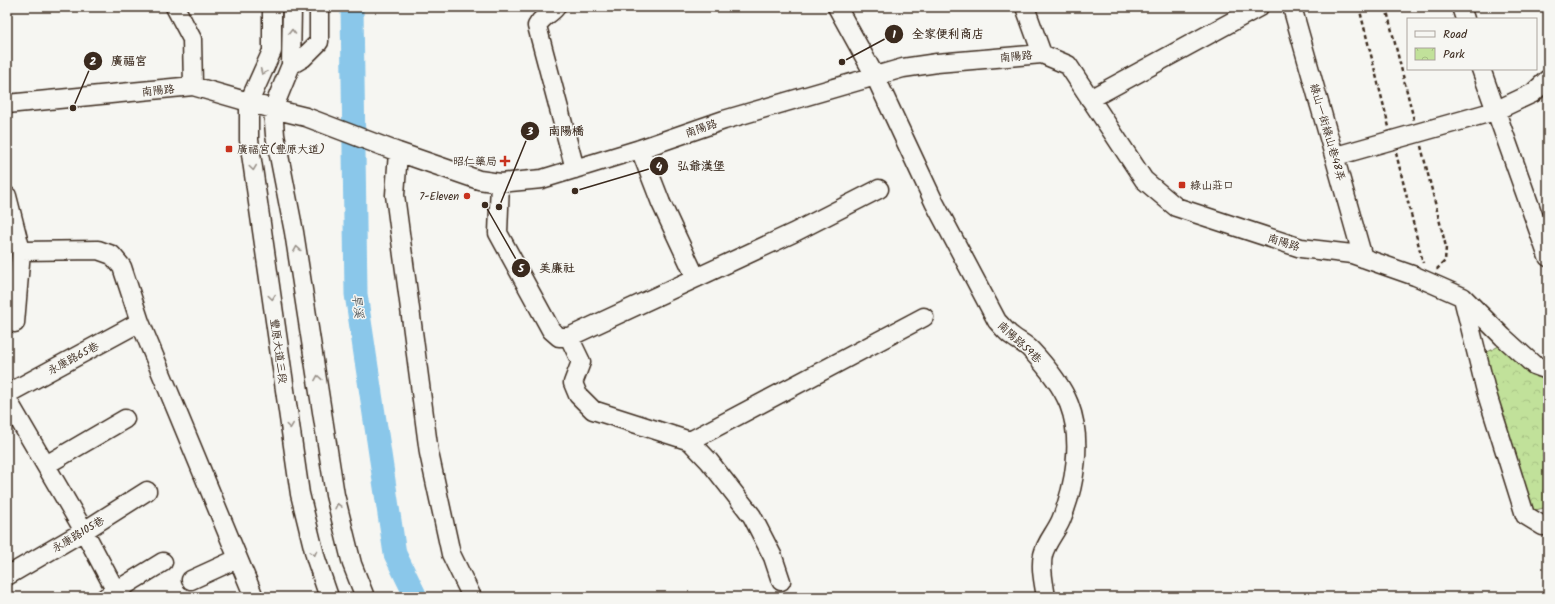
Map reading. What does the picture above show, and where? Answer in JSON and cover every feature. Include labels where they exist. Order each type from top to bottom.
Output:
[{"type":"street","points":[[175,7],[192,39],[193,86]]},
{"type":"street","points":[[249,102],[272,51],[272,7]]},
{"type":"street","points":[[292,7],[291,65],[273,109],[275,136],[295,239],[335,495],[352,564],[365,597]]},
{"type":"street","points":[[291,65],[303,58],[319,42],[319,7]]},
{"type":"street","points":[[556,7],[552,12],[541,18],[537,26],[575,168]]},
{"type":"street","name":"南陽路59巷","points":[[837,7],[875,76],[934,202],[997,321],[1010,335],[1030,348],[1045,365],[1059,384],[1070,405],[1075,430],[1077,457],[1073,484],[1061,521],[1043,555],[1042,571],[1046,597]]},
{"type":"street","points":[[1025,7],[1042,54]]},
{"type":"street","points":[[1090,99],[1258,7]]},
{"type":"street","name":"綠山一街綠山巷48弄","points":[[1292,7],[1336,156],[1364,258]]},
{"type":"street","points":[[1461,7],[1465,18]]},
{"type":"street","name":"南陽路","points":[[7,104],[193,86],[306,117],[479,180],[500,183],[542,179],[640,150],[724,120],[903,68],[937,62],[1042,54],[1068,65],[1144,180],[1176,207],[1301,248],[1352,254],[1415,276],[1463,297],[1503,337],[1534,365],[1548,370]]},
{"type":"street","points":[[1482,70],[1495,111],[1548,257]]},
{"type":"street","points":[[1336,156],[1495,111],[1533,93],[1548,80]]},
{"type":"street","name":"豐原大道三段","points":[[249,102],[249,140],[300,494],[316,560],[329,597]]},
{"type":"street","points":[[394,150],[396,195],[429,453],[451,554],[472,597]]},
{"type":"street","points":[[640,150],[661,203],[696,278]]},
{"type":"street","points":[[500,183],[498,233],[551,330],[559,336],[569,337],[793,232],[879,189]]},
{"type":"street","points":[[7,196],[22,251],[15,323]]},
{"type":"street","points":[[22,251],[98,250],[112,255],[122,267],[140,322],[254,597]]},
{"type":"street","points":[[1463,297],[1486,391],[1525,516],[1543,526]]},
{"type":"street","points":[[690,441],[924,316]]},
{"type":"street","name":"永康路65巷","points":[[7,394],[140,322]]},
{"type":"street","points":[[569,337],[581,362],[573,383],[578,394],[593,410],[690,441],[709,461],[752,516],[772,557],[781,581]]},
{"type":"street","points":[[7,398],[84,531],[114,595],[163,562]]},
{"type":"street","points":[[46,465],[125,419]]},
{"type":"street","name":"永康路105巷","points":[[7,576],[84,531],[147,491]]},
{"type":"street","points":[[191,580],[237,559]]},
{"type":"green space","points":[[1499,346],[1522,366],[1548,376],[1548,507],[1527,512],[1478,357]]},
{"type":"waterway","name":"旱溪","points":[[352,7],[356,294],[395,554],[416,597]]},
{"type":"place","name":"全家便利商店","points":[[842,62]]},
{"type":"place","name":"廣福宮","points":[[73,108]]},
{"type":"place","name":"廣福宮(豐原大道)","points":[[229,149]]},
{"type":"place","name":"昭仁藥局","points":[[505,161]]},
{"type":"place","name":"綠山莊口","points":[[1182,185]]},
{"type":"place","name":"弘爺漢堡","points":[[575,191]]},
{"type":"place","name":"7-Eleven","points":[[467,196]]},
{"type":"place","name":"美廉社","points":[[485,205]]},
{"type":"place","name":"南陽橋","points":[[499,207]]}]
